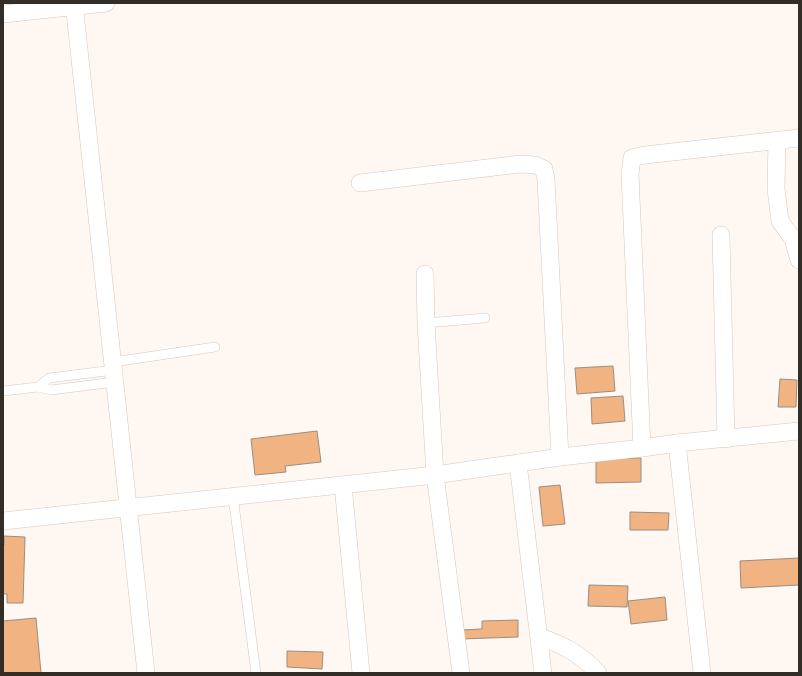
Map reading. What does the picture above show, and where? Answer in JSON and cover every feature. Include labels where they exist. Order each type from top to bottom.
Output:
[{"type":"street","points":[[3,14],[75,5],[106,3]]},
{"type":"street","points":[[75,5],[146,673]]},
{"type":"street","points":[[642,448],[630,174],[632,158],[645,155],[799,138]]},
{"type":"street","points":[[777,141],[776,189],[780,221],[793,239],[799,260]]},
{"type":"street","points":[[360,183],[522,164],[535,165],[544,169],[546,179],[560,457]]},
{"type":"street","points":[[721,235],[726,439]]},
{"type":"street","points":[[425,274],[426,323],[435,475],[461,673]]},
{"type":"street","points":[[3,521],[435,475],[560,457],[677,443],[799,432]]},
{"type":"street","points":[[677,443],[702,673]]},
{"type":"street","points":[[518,463],[540,637],[543,673]]},
{"type":"street","points":[[343,484],[361,673]]},
{"type":"street","points":[[540,637],[560,644],[577,654],[598,673]]},
{"type":"lane","points":[[426,323],[485,318]]},
{"type":"lane","points":[[3,391],[38,387],[49,378],[114,371],[215,347]]},
{"type":"lane","points":[[234,496],[256,673]]},
{"type":"building","points":[[613,366],[615,391],[577,394],[575,368]]},
{"type":"building","points":[[780,379],[797,380],[796,407],[778,407]]},
{"type":"building","points":[[623,396],[625,421],[592,424],[591,398]]},
{"type":"building","points":[[317,431],[321,462],[285,466],[286,472],[255,475],[251,439]]},
{"type":"building","points":[[641,458],[641,482],[596,483],[596,459]]},
{"type":"building","points":[[560,485],[565,524],[543,526],[539,487]]},
{"type":"building","points":[[630,512],[669,513],[668,530],[630,530]]},
{"type":"building","points":[[4,536],[25,537],[23,603],[7,603],[7,594],[3,594]]},
{"type":"building","points":[[799,558],[799,585],[741,588],[740,561]]},
{"type":"building","points":[[589,585],[628,586],[627,607],[588,606]]},
{"type":"building","points":[[665,597],[667,620],[631,624],[628,601]]},
{"type":"building","points":[[36,618],[41,673],[3,673],[3,621]]},
{"type":"building","points":[[518,620],[518,637],[461,639],[461,630],[482,629],[482,621]]},
{"type":"building","points":[[287,651],[323,652],[322,669],[287,667]]}]
